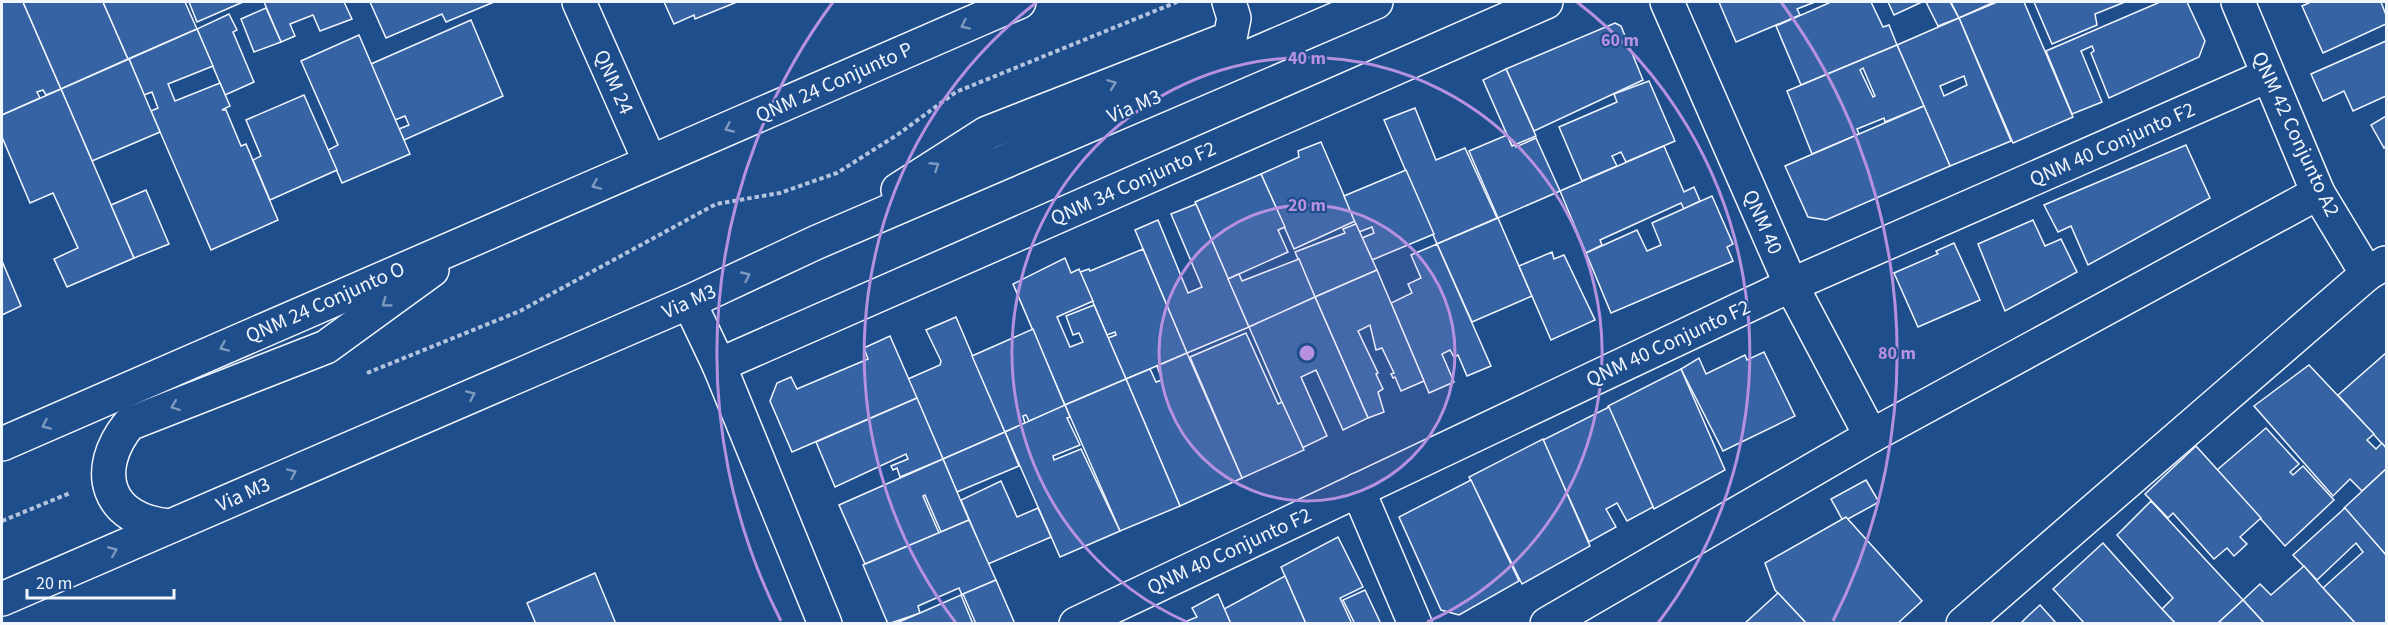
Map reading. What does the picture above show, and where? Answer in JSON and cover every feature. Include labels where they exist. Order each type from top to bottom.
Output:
[{"type":"street","name":"QNM 24","points":[[579,2],[650,162]]},
{"type":"street","name":"QNM 24 Conjunto P","points":[[650,162],[1019,2]]},
{"type":"street","points":[[815,243],[987,133],[1230,38],[1234,18],[1229,2]]},
{"type":"street","name":"Via M3","points":[[2,599],[689,302],[815,243],[1376,2]]},
{"type":"street","name":"QNM 34 Conjunto F2","points":[[719,365],[1546,2]]},
{"type":"street","name":"QNM 40","points":[[1667,2],[1791,285],[1871,436]]},
{"type":"street","name":"QNM 42 Conjunto A2","points":[[2238,2],[2267,76],[2318,193],[2377,268]]},
{"type":"street","name":"QNM 40 Conjunto F2","points":[[1076,624],[1791,285],[2267,76]]},
{"type":"street","name":"QNM 24 Conjunto O","points":[[2,444],[650,162]]},
{"type":"street","points":[[1547,624],[1871,436],[2318,193]]},
{"type":"street","points":[[170,526],[153,525],[122,507],[113,494],[107,478],[109,458],[115,441],[129,424],[326,346],[485,232]]},
{"type":"street","points":[[1962,624],[2377,268]]},
{"type":"street","points":[[689,302],[719,365],[825,624]]},
{"type":"street","points":[[1358,490],[1415,624]]},
{"type":"path","points":[[357,377],[520,311],[716,204],[780,193],[837,173],[897,135],[956,92],[1177,2]]},
{"type":"path","points":[[2,520],[107,478]]},
{"type":"building","points":[[2,2],[23,2],[61,89],[46,95],[43,90],[37,92],[40,98],[2,115]]},
{"type":"building","points":[[23,2],[103,2],[128,59],[61,89]]},
{"type":"building","points":[[103,2],[185,2],[197,29],[128,59]]},
{"type":"building","points":[[189,2],[243,2],[197,22]]},
{"type":"building","points":[[264,2],[344,2],[352,19],[320,31],[313,15],[290,24],[295,36],[281,42]]},
{"type":"building","points":[[370,2],[494,2],[446,22],[442,14],[386,38]]},
{"type":"building","points":[[664,2],[737,2],[695,19],[694,15],[674,24]]},
{"type":"building","points":[[1719,2],[1815,2],[1797,9],[1800,15],[1736,42]]},
{"type":"building","points":[[1831,2],[1871,2],[1883,27],[1889,25],[1897,45],[1801,85],[1776,26]]},
{"type":"building","points":[[1888,2],[1922,2],[1894,15]]},
{"type":"building","points":[[1926,2],[1950,2],[1959,18],[1938,26]]},
{"type":"building","points":[[1951,2],[1991,2],[1992,3],[1959,18]]},
{"type":"building","points":[[1997,2],[2024,2],[2073,117],[2013,143],[1959,18]]},
{"type":"building","points":[[2034,2],[2125,2],[2095,14],[2097,25],[2052,44]]},
{"type":"building","points":[[2160,2],[2187,2],[2205,41],[2199,57],[2109,98],[2091,53],[2094,51],[2092,46],[2081,51],[2102,102],[2072,114],[2046,51]]},
{"type":"building","points":[[2311,2],[2381,2],[2386,15],[2386,24],[2323,53],[2302,6]]},
{"type":"building","points":[[266,8],[281,42],[254,52],[241,19]]},
{"type":"building","points":[[229,14],[237,30],[233,32],[254,82],[225,95],[197,29]]},
{"type":"building","points":[[1959,18],[2011,141],[1950,166],[1897,45]],"holes":[[[1964,76],[1967,85],[1944,96],[1940,86]]]},
{"type":"building","points":[[471,20],[503,96],[404,140],[399,129],[409,125],[405,116],[395,120],[371,64]]},
{"type":"building","points":[[1615,23],[1621,26],[1643,80],[1534,131],[1506,69]]},
{"type":"building","points":[[197,29],[213,66],[168,84],[175,101],[220,83],[230,106],[222,110],[226,110],[241,146],[246,144],[278,220],[211,250],[151,111],[158,108],[152,92],[144,95],[129,59]]},
{"type":"building","points":[[359,35],[410,154],[342,183],[328,150],[338,145],[301,61]]},
{"type":"building","points":[[2386,41],[2386,96],[2353,111],[2344,91],[2323,101],[2311,74]]},
{"type":"building","points":[[1897,45],[1924,106],[1885,122],[1884,118],[1857,129],[1859,134],[1812,154],[1787,91]],"holes":[[[1863,68],[1875,96],[1873,97],[1860,70]]]},
{"type":"building","points":[[129,59],[160,132],[92,161],[61,89]]},
{"type":"building","points":[[1506,69],[1536,136],[1512,146],[1483,80]]},
{"type":"building","points":[[1649,81],[1675,141],[1626,162],[1621,152],[1612,156],[1617,166],[1582,181],[1559,127],[1617,102],[1614,94]]},
{"type":"building","points":[[61,89],[134,258],[67,287],[54,259],[78,248],[53,193],[30,203],[2,137],[2,115]]},
{"type":"building","points":[[304,95],[337,170],[270,200],[253,160],[261,156],[246,120]]},
{"type":"building","points":[[1924,106],[1950,166],[1826,220],[1808,217],[1785,166]]},
{"type":"building","points":[[1415,108],[1436,160],[1465,148],[1497,218],[1437,244],[1384,120]]},
{"type":"building","points":[[2386,116],[2386,146],[2384,148],[2371,125]]},
{"type":"building","points":[[1507,135],[1512,146],[1516,147],[1536,138],[1560,191],[1498,218],[1469,151]]},
{"type":"building","points":[[1321,142],[1355,221],[1294,249],[1261,174],[1299,157],[1298,151]]},
{"type":"building","points":[[2186,145],[2210,198],[2088,265],[2071,226],[2058,232],[2044,205]]},
{"type":"building","points":[[1664,146],[1684,192],[1694,187],[1700,201],[1684,209],[1681,203],[1600,240],[1602,245],[1586,253],[1560,191]]},
{"type":"building","points":[[1406,170],[1434,234],[1372,260],[1362,238],[1374,233],[1372,227],[1359,232],[1344,196]]},
{"type":"building","points":[[1261,174],[1285,227],[1278,230],[1288,252],[1228,279],[1195,202]]},
{"type":"building","points":[[146,190],[169,244],[134,258],[111,205]]},
{"type":"building","points":[[1712,196],[1733,244],[1727,247],[1733,261],[1611,313],[1586,253],[1637,230],[1647,251],[1661,245],[1652,223]]},
{"type":"building","points":[[1196,204],[1249,327],[1187,353],[1135,230],[1158,220],[1188,293],[1202,287],[1171,214]]},
{"type":"building","points":[[1498,218],[1532,296],[1472,322],[1437,244]]},
{"type":"building","points":[[2033,220],[2045,246],[2061,239],[2077,272],[2005,311],[1978,244]]},
{"type":"building","points":[[1356,224],[1377,270],[1315,297],[1295,252],[1345,233],[1343,229]]},
{"type":"building","points":[[1954,243],[1980,300],[1918,327],[1894,273],[1938,254],[1936,251]]},
{"type":"building","points":[[1437,244],[1491,366],[1467,376],[1458,355],[1454,357],[1450,350],[1442,354],[1454,382],[1429,393],[1391,303],[1412,293],[1408,284],[1421,278],[1411,255]]},
{"type":"building","points":[[1143,249],[1187,353],[1126,379],[1108,338],[1116,335],[1115,332],[1107,335],[1080,272],[1089,269],[1090,271]]},
{"type":"building","points":[[1552,252],[1554,259],[1564,255],[1595,320],[1551,340],[1519,266]]},
{"type":"building","points":[[1065,258],[1071,273],[1079,269],[1093,301],[1057,317],[1070,347],[1083,342],[1079,333],[1073,335],[1066,316],[1094,305],[1126,379],[1065,405],[1013,284]]},
{"type":"building","points":[[1299,259],[1315,297],[1249,327],[1228,279],[1239,274],[1242,281]]},
{"type":"building","points":[[2,261],[21,306],[2,315]]},
{"type":"building","points":[[1377,270],[1424,381],[1401,391],[1395,377],[1393,378],[1391,374],[1394,373],[1382,348],[1376,350],[1370,325],[1358,331],[1383,389],[1378,392],[1384,412],[1368,418],[1315,297]]},
{"type":"building","points":[[1315,297],[1368,418],[1343,430],[1316,370],[1301,377],[1327,436],[1302,448],[1249,327]]},
{"type":"building","points":[[956,317],[1005,432],[943,459],[908,379],[940,365],[941,361],[926,330]]},
{"type":"building","points":[[1033,329],[1065,406],[1029,421],[1026,415],[1023,416],[1025,423],[1005,432],[972,356]]},
{"type":"building","points":[[1246,333],[1278,404],[1282,402],[1304,450],[1242,478],[1190,357]]},
{"type":"building","points":[[890,336],[917,398],[792,452],[770,401],[777,383],[791,377],[797,389],[868,359],[864,348]]},
{"type":"building","points":[[1764,352],[1795,416],[1723,451],[1681,369],[1699,358],[1706,374],[1745,355],[1747,360]]},
{"type":"building","points":[[1187,353],[1242,478],[1180,506],[1126,379],[1150,369],[1156,382],[1162,380],[1157,366]]},
{"type":"building","points":[[2386,353],[2386,448],[2338,395]]},
{"type":"building","points":[[2309,365],[2374,434],[2367,440],[2376,449],[2382,443],[2386,448],[2386,469],[2362,491],[2350,479],[2333,496],[2254,406]]},
{"type":"building","points":[[1681,369],[1725,470],[1654,509],[1608,406]]},
{"type":"building","points":[[1126,379],[1180,506],[1120,531],[1065,405]]},
{"type":"building","points":[[917,398],[943,459],[900,477],[897,468],[893,470],[891,466],[908,459],[906,454],[835,487],[816,442]]},
{"type":"building","points":[[1065,405],[1070,417],[1067,418],[1080,445],[1053,456],[1054,460],[1081,449],[1120,531],[1060,557],[1005,432]]},
{"type":"building","points":[[1609,407],[1653,507],[1627,521],[1617,503],[1606,509],[1616,527],[1589,542],[1543,440]]},
{"type":"building","points":[[2266,428],[2299,464],[2290,472],[2293,475],[2303,466],[2334,500],[2285,546],[2217,470]]},
{"type":"building","points":[[1005,432],[1019,466],[957,492],[943,459]]},
{"type":"building","points":[[1543,439],[1590,546],[1522,584],[1469,477]]},
{"type":"building","points":[[2196,446],[2261,518],[2240,537],[2247,544],[2234,556],[2227,548],[2214,559],[2173,513],[2168,518],[2145,494]]},
{"type":"building","points":[[943,459],[969,520],[941,532],[925,495],[923,496],[939,533],[865,564],[839,505]]},
{"type":"building","points":[[2386,469],[2386,555],[2344,508]]},
{"type":"building","points":[[1471,480],[1519,581],[1459,615],[1441,610],[1399,517]]},
{"type":"building","points":[[1866,480],[1879,502],[1848,519],[1842,519],[1831,499]]},
{"type":"building","points":[[1001,481],[1017,517],[1038,508],[1051,537],[988,564],[961,500]]},
{"type":"building","points":[[2151,501],[2243,600],[2217,624],[2176,624],[2162,609],[2173,598],[2117,535]]},
{"type":"building","points":[[2345,508],[2386,555],[2386,624],[2356,624],[2323,588],[2363,552],[2356,543],[2317,580],[2293,555]]},
{"type":"building","points":[[1846,517],[1922,601],[1897,624],[1807,624],[1775,590],[1765,563]]},
{"type":"building","points":[[969,520],[996,580],[962,595],[959,588],[918,606],[920,613],[888,624],[863,565]]},
{"type":"building","points":[[1338,537],[1363,587],[1340,598],[1352,624],[1306,624],[1281,567]]},
{"type":"building","points":[[2103,543],[2176,624],[2085,624],[2053,589]]},
{"type":"building","points":[[2304,566],[2356,624],[2265,624],[2243,600],[2260,584],[2271,595]]},
{"type":"building","points":[[595,573],[616,624],[536,624],[527,603]]},
{"type":"building","points":[[1285,576],[1306,624],[1231,624],[1224,609]]},
{"type":"building","points":[[996,580],[1015,624],[976,624],[963,594]]},
{"type":"building","points":[[1365,590],[1381,624],[1355,624],[1343,600]]},
{"type":"building","points":[[1778,593],[1807,624],[1744,624]]},
{"type":"building","points":[[1218,594],[1231,624],[1180,624],[1197,617],[1192,608]]},
{"type":"building","points":[[961,595],[973,624],[894,624],[920,613]]},
{"type":"building","points":[[2243,600],[2265,624],[2217,624]]},
{"type":"building","points":[[2040,605],[2057,624],[2020,624],[2029,615]]}]
